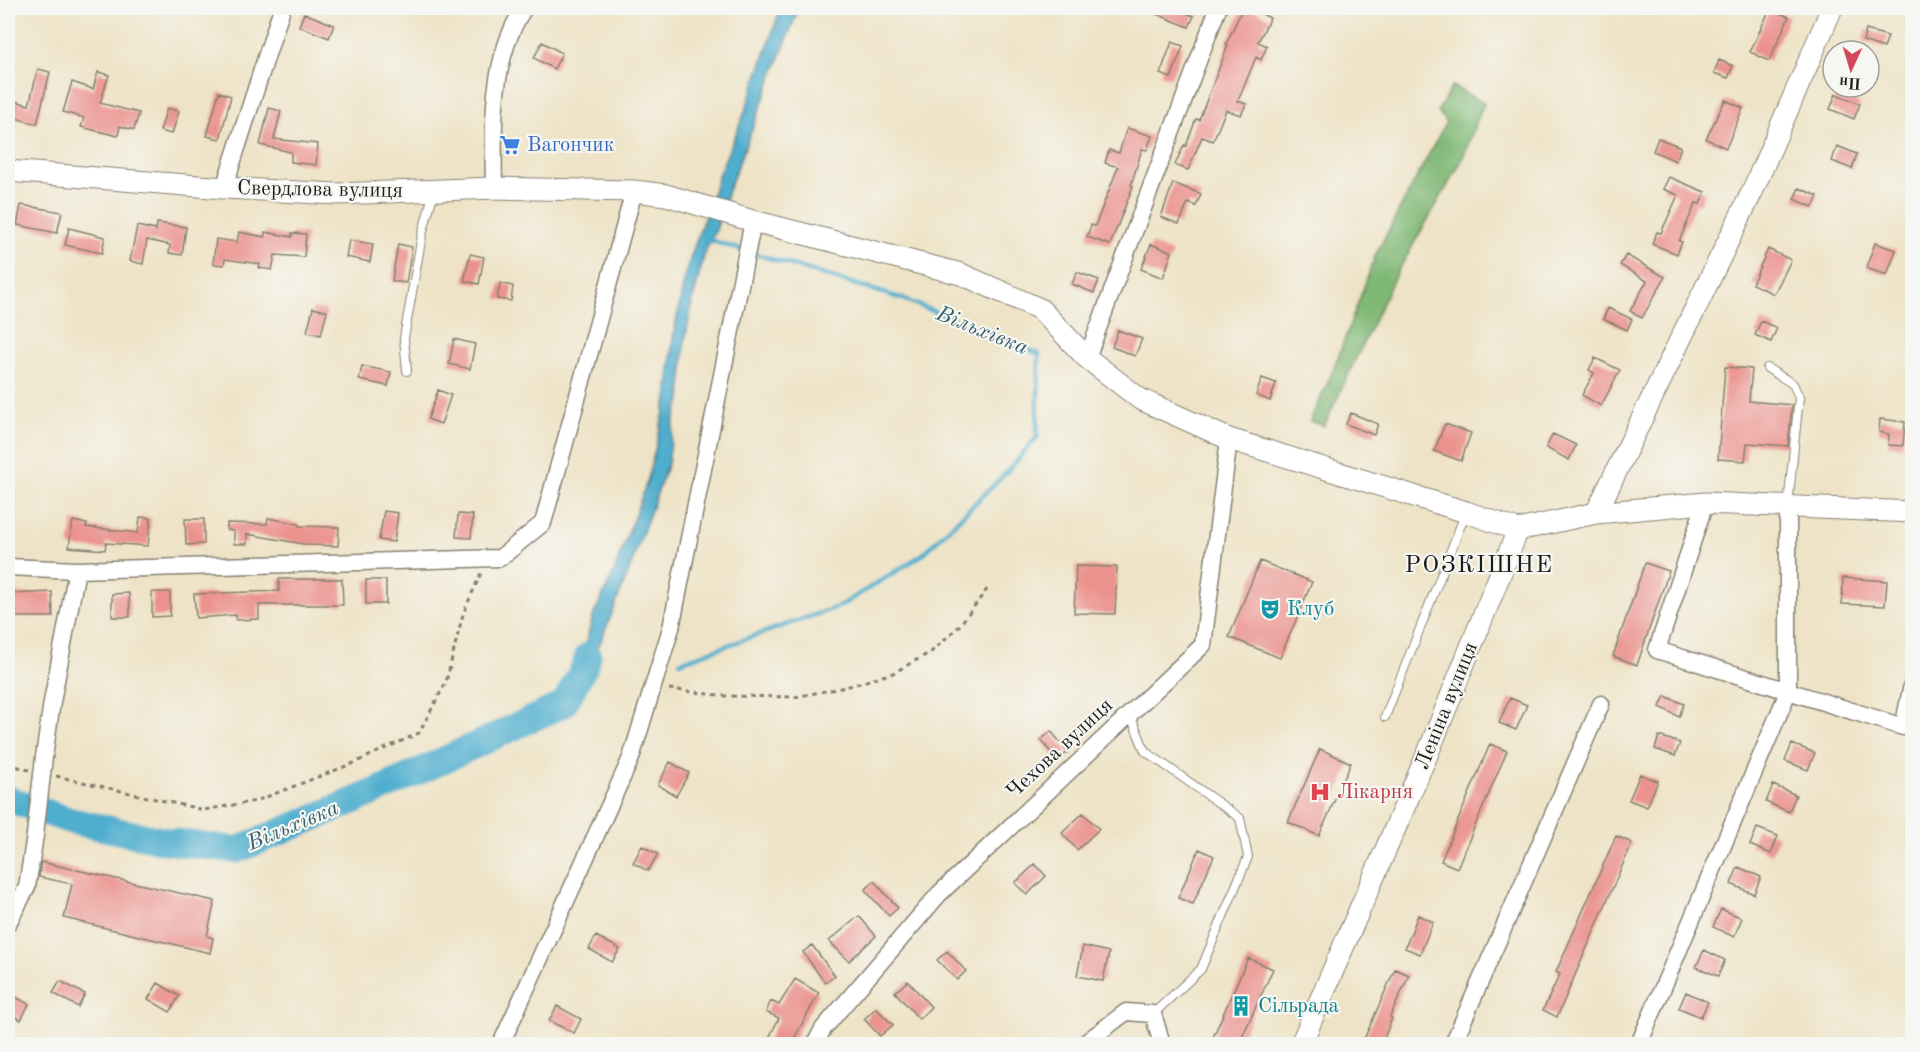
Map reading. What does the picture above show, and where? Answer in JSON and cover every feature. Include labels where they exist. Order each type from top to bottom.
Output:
[{"type":"street","points":[[224,188],[282,8]]},
{"type":"street","points":[[494,188],[492,120],[498,76],[514,23],[524,8]]},
{"type":"street","points":[[1087,358],[1218,8]]},
{"type":"street","points":[[1596,513],[1752,192],[1832,8]]},
{"type":"street","name":"Свердлова вулиця","points":[[8,171],[224,188],[337,194],[494,188],[634,191],[666,195],[744,218],[961,274],[1040,309],[1087,358],[1140,399],[1229,439],[1466,512],[1518,531]]},
{"type":"street","points":[[8,567],[77,570],[500,558],[543,523],[634,191]]},
{"type":"street","points":[[501,1044],[631,758],[671,628],[744,218]]},
{"type":"street","name":"Чехова вулиця","points":[[815,1044],[823,1029],[939,894],[1203,645],[1229,439]]},
{"type":"street","points":[[1705,503],[1658,650],[1903,727],[1912,685]]},
{"type":"street","points":[[1518,531],[1596,513],[1705,503],[1912,512]]},
{"type":"street","points":[[1640,1044],[1788,692],[1788,507]]},
{"type":"street","name":"Леніна вулиця","points":[[1301,1044],[1430,748],[1518,531]]},
{"type":"street","points":[[8,923],[27,887],[35,836],[41,764],[77,570]]},
{"type":"street","points":[[1453,1044],[1601,704]]},
{"type":"street","points":[[1084,1044],[1126,1012],[1153,1014],[1162,1044]]},
{"type":"lane","points":[[407,371],[404,338],[422,235],[434,190]]},
{"type":"lane","points":[[1767,368],[1793,384],[1799,397],[1788,507]]},
{"type":"lane","points":[[1385,717],[1466,512]]},
{"type":"lane","points":[[1130,714],[1145,752],[1240,818],[1248,858],[1201,969],[1153,1014]]},
{"type":"path","points":[[48,774],[204,810],[256,801],[354,763],[418,733],[446,682],[463,614],[488,558]]},
{"type":"path","points":[[652,686],[726,696],[795,697],[846,687],[892,673],[931,652],[958,626],[988,588]]},
{"type":"path","points":[[8,764],[41,764]]},
{"type":"green space","points":[[1452,86],[1484,103],[1461,162],[1394,278],[1324,426],[1310,421],[1333,371],[1376,254],[1446,122],[1438,111]]},
{"type":"water","points":[[781,8],[799,8],[728,191],[716,230],[705,252],[685,341],[681,400],[674,421],[668,463],[627,576],[588,673],[577,693],[568,686],[583,654],[593,616],[613,574],[648,479],[667,399],[673,338],[686,271],[720,171],[743,117]]},
{"type":"building","points":[[1141,8],[1173,8],[1194,16],[1189,27]]},
{"type":"building","points":[[1243,8],[1250,8],[1270,18],[1258,42],[1267,46],[1261,60],[1256,57],[1238,101],[1246,104],[1241,115],[1226,110],[1213,141],[1202,137],[1188,170],[1175,165],[1184,145],[1186,146],[1196,119],[1199,120],[1228,45],[1226,44]]},
{"type":"building","points":[[1770,9],[1789,17],[1769,61],[1750,52]]},
{"type":"building","points":[[304,13],[334,25],[329,38],[299,26]]},
{"type":"building","points":[[1866,30],[1888,36],[1884,48],[1881,47],[1881,39],[1864,39]]},
{"type":"building","points":[[542,42],[562,53],[554,69],[534,58]]},
{"type":"building","points":[[1172,42],[1183,46],[1171,78],[1160,74]]},
{"type":"building","points":[[1719,60],[1733,66],[1728,78],[1714,73]]},
{"type":"building","points":[[38,69],[50,72],[37,124],[8,116],[8,99],[29,105]]},
{"type":"building","points":[[98,72],[109,75],[100,103],[139,113],[134,130],[120,126],[118,136],[81,127],[84,118],[63,112],[72,82],[93,89]]},
{"type":"building","points":[[219,92],[231,96],[220,139],[207,136]]},
{"type":"building","points":[[1834,99],[1848,99],[1860,104],[1854,119],[1830,109]]},
{"type":"building","points":[[1725,100],[1743,108],[1726,148],[1706,139]]},
{"type":"building","points":[[167,108],[179,111],[172,134],[160,131]]},
{"type":"building","points":[[269,108],[281,111],[274,139],[318,144],[316,165],[291,162],[291,152],[260,145]]},
{"type":"building","points":[[1127,128],[1152,136],[1147,150],[1142,149],[1131,185],[1133,186],[1110,245],[1087,237],[1091,225],[1095,226],[1118,167],[1105,163],[1109,150],[1119,153]]},
{"type":"building","points":[[1658,138],[1681,147],[1676,161],[1653,151]]},
{"type":"building","points":[[1837,146],[1857,154],[1852,169],[1832,161]]},
{"type":"building","points":[[1669,177],[1705,192],[1700,204],[1696,203],[1679,241],[1682,242],[1677,254],[1652,244],[1657,232],[1661,233],[1678,195],[1663,189]]},
{"type":"building","points":[[1173,183],[1201,194],[1196,206],[1188,203],[1179,224],[1161,217]]},
{"type":"building","points":[[1799,188],[1818,196],[1813,207],[1794,199]]},
{"type":"building","points":[[21,205],[62,212],[57,233],[17,225]]},
{"type":"building","points":[[157,223],[186,227],[182,255],[169,253],[170,245],[147,240],[143,264],[130,261],[137,226],[156,230]]},
{"type":"building","points":[[69,228],[105,237],[102,253],[65,245]]},
{"type":"building","points":[[239,232],[265,237],[265,232],[292,237],[292,233],[306,234],[304,257],[275,255],[272,270],[259,268],[260,264],[225,259],[224,265],[213,264],[216,239],[237,242]]},
{"type":"building","points":[[349,240],[373,244],[370,262],[346,257]]},
{"type":"building","points":[[1875,243],[1896,250],[1887,275],[1866,268]]},
{"type":"building","points":[[398,244],[412,247],[406,283],[392,281]]},
{"type":"building","points":[[1151,244],[1172,252],[1163,278],[1141,269]]},
{"type":"building","points":[[1768,249],[1791,260],[1774,294],[1752,284]]},
{"type":"building","points":[[470,254],[484,257],[479,284],[464,281]]},
{"type":"building","points":[[1626,255],[1665,277],[1642,318],[1630,311],[1647,281],[1620,265]]},
{"type":"building","points":[[1077,272],[1099,280],[1094,293],[1072,284]]},
{"type":"building","points":[[500,283],[513,286],[511,301],[497,299]]},
{"type":"building","points":[[313,308],[327,311],[321,335],[307,332]]},
{"type":"building","points":[[1608,308],[1632,319],[1627,330],[1603,319]]},
{"type":"building","points":[[1761,321],[1777,328],[1771,342],[1755,335]]},
{"type":"building","points":[[1118,330],[1142,339],[1135,356],[1112,347]]},
{"type":"building","points":[[454,339],[475,344],[470,369],[449,364]]},
{"type":"building","points":[[1595,358],[1620,370],[1601,406],[1582,395],[1594,373],[1589,370]]},
{"type":"building","points":[[362,366],[391,372],[388,386],[359,380]]},
{"type":"building","points":[[1725,367],[1752,369],[1749,401],[1792,405],[1788,446],[1747,443],[1745,461],[1718,459]]},
{"type":"building","points":[[1262,378],[1276,383],[1270,401],[1256,395]]},
{"type":"building","points":[[438,390],[451,395],[441,424],[428,419]]},
{"type":"building","points":[[1351,413],[1378,424],[1374,435],[1346,424]]},
{"type":"building","points":[[1880,419],[1905,422],[1903,446],[1888,445],[1889,434],[1879,432]]},
{"type":"building","points":[[1445,424],[1471,433],[1461,461],[1434,451]]},
{"type":"building","points":[[1553,434],[1576,445],[1569,460],[1546,448]]},
{"type":"building","points":[[384,511],[398,513],[394,542],[379,540]]},
{"type":"building","points":[[458,514],[473,515],[471,538],[456,537]]},
{"type":"building","points":[[140,517],[151,518],[148,546],[106,543],[105,550],[69,547],[73,521],[87,524],[86,527],[138,533]]},
{"type":"building","points":[[268,518],[299,524],[299,526],[339,527],[338,546],[309,545],[247,534],[247,544],[234,544],[234,531],[227,530],[227,523],[267,524]]},
{"type":"building","points":[[185,519],[204,519],[204,544],[186,545]]},
{"type":"building","name":"Клуб","points":[[1260,561],[1312,582],[1280,658],[1229,637]]},
{"type":"building","points":[[1645,563],[1669,571],[1637,665],[1613,656]]},
{"type":"building","points":[[1076,566],[1117,567],[1115,614],[1074,613]]},
{"type":"building","points":[[1843,578],[1887,581],[1885,606],[1842,604]]},
{"type":"building","points":[[279,579],[342,579],[343,605],[259,605],[259,619],[236,620],[236,615],[196,618],[194,594],[279,591]]},
{"type":"building","points":[[366,580],[386,580],[386,604],[366,604]]},
{"type":"building","points":[[52,592],[53,617],[8,617],[8,594]]},
{"type":"building","points":[[152,592],[170,592],[170,616],[152,617]]},
{"type":"building","points":[[129,593],[130,617],[112,617],[112,594]]},
{"type":"building","points":[[1665,696],[1684,704],[1679,717],[1660,707]]},
{"type":"building","points":[[1510,698],[1527,705],[1516,730],[1499,723]]},
{"type":"building","points":[[1051,731],[1068,752],[1057,760],[1041,740]]},
{"type":"building","points":[[1659,736],[1680,743],[1675,756],[1655,749]]},
{"type":"building","points":[[1490,744],[1507,751],[1457,868],[1441,861]]},
{"type":"building","points":[[1792,744],[1815,753],[1808,770],[1785,761]]},
{"type":"building","name":"Лікарня","points":[[1320,749],[1351,763],[1319,836],[1288,822]]},
{"type":"building","points":[[670,762],[689,773],[676,796],[658,785]]},
{"type":"building","points":[[1640,774],[1658,781],[1647,807],[1629,800]]},
{"type":"building","points":[[1773,785],[1796,795],[1789,812],[1766,802]]},
{"type":"building","points":[[1083,813],[1099,829],[1077,850],[1062,833]]},
{"type":"building","points":[[1757,828],[1778,836],[1771,854],[1750,845]]},
{"type":"building","points":[[1616,836],[1632,843],[1557,1017],[1543,1010],[1560,974],[1556,972]]},
{"type":"building","points":[[642,846],[658,854],[648,871],[633,863]]},
{"type":"building","points":[[1199,849],[1214,856],[1193,904],[1178,898]]},
{"type":"building","points":[[41,862],[215,901],[207,936],[213,938],[210,953],[64,918],[72,884],[39,877]]},
{"type":"building","points":[[1035,864],[1046,876],[1027,895],[1015,883]]},
{"type":"building","points":[[1738,867],[1761,877],[1754,894],[1731,884]]},
{"type":"building","points":[[874,881],[898,908],[889,916],[865,890]]},
{"type":"building","points":[[1721,909],[1742,918],[1734,937],[1713,927]]},
{"type":"building","points":[[1418,915],[1433,922],[1420,954],[1405,948]]},
{"type":"building","points":[[859,916],[876,936],[849,961],[829,941]]},
{"type":"building","points":[[596,936],[620,949],[612,962],[589,949]]},
{"type":"building","points":[[812,945],[835,976],[825,983],[803,952]]},
{"type":"building","points":[[1083,946],[1109,952],[1103,981],[1077,976]]},
{"type":"building","points":[[1704,950],[1725,960],[1718,976],[1696,967]]},
{"type":"building","points":[[947,951],[966,971],[957,980],[937,960]]},
{"type":"building","name":"Сільрада","points":[[1248,958],[1273,969],[1239,1044],[1210,1044]]},
{"type":"building","points":[[1395,969],[1409,975],[1390,1017],[1392,1018],[1382,1044],[1362,1044]]},
{"type":"building","points":[[795,979],[819,993],[791,1044],[776,1044],[768,1040],[779,1018],[766,1012],[771,1001],[779,1005]]},
{"type":"building","points":[[60,981],[85,994],[78,1007],[53,993]]},
{"type":"building","points":[[908,981],[931,1007],[919,1019],[895,992]]},
{"type":"building","points":[[158,983],[179,996],[170,1012],[148,999]]},
{"type":"building","points":[[1686,992],[1708,1002],[1701,1017],[1679,1008]]},
{"type":"building","points":[[8,993],[29,1004],[21,1020],[8,1013]]},
{"type":"building","points":[[557,1006],[581,1019],[574,1033],[549,1021]]},
{"type":"building","points":[[876,1008],[893,1025],[880,1036],[864,1019]]},
{"type":"waterway","name":"Вільхівка","points":[[680,662],[840,606],[922,555],[1008,471],[1037,437],[1039,354],[903,299],[706,239]]},
{"type":"waterway","name":"Вільхівка","points":[[8,799],[71,821],[166,841],[237,850],[377,791],[564,704],[588,656]]},
{"type":"place","name":"Вагончик","points":[[510,145]]},
{"type":"place","name":"Клуб","points":[[1270,609]]},
{"type":"place","name":"Лікарня","points":[[1320,792]]},
{"type":"place","name":"Сільрада","points":[[1241,1006]]},
{"type":"district","name":"РОЗКІШНЕ","points":[[1479,566]]}]
